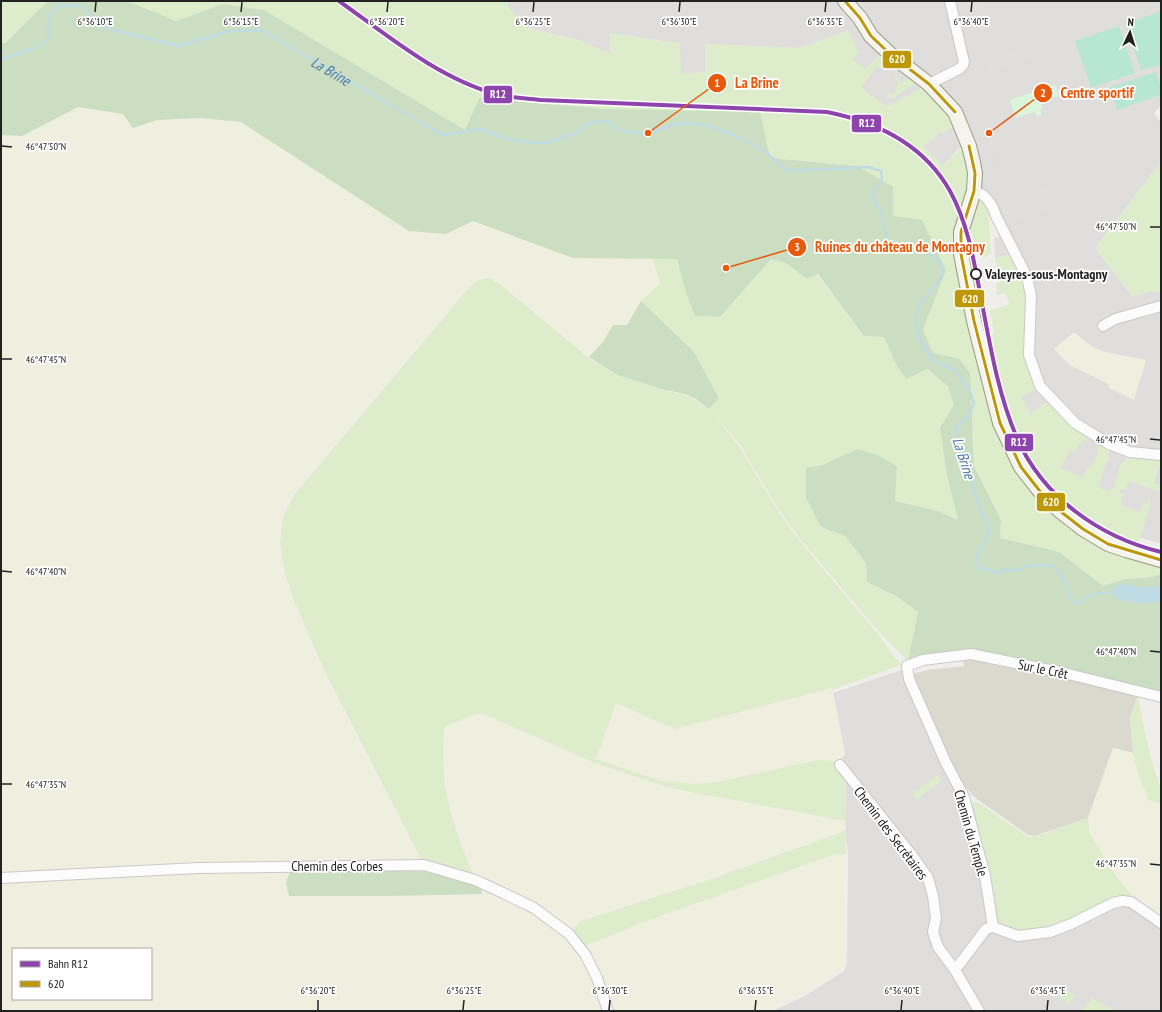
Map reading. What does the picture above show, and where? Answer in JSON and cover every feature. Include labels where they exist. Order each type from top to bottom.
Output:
[{"type":"street","points":[[845,1],[860,18],[871,36],[890,54],[929,84],[955,112],[969,146],[975,173],[974,191],[961,232],[961,254],[976,329],[1000,423],[1021,467],[1039,490],[1060,511],[1083,529],[1108,544],[1161,560]]},
{"type":"street","points":[[929,84],[959,69],[964,62],[950,1]]},
{"type":"street","points":[[974,191],[985,196],[992,206],[1027,277],[1031,296],[1029,355],[1040,386],[1074,423],[1109,444],[1130,452],[1161,455]]},
{"type":"street","points":[[1103,326],[1115,319],[1161,306]]},
{"type":"street","name":"Sur le Crêt","points":[[907,666],[923,660],[960,655],[979,656],[1064,673],[1161,697]]},
{"type":"street","name":"Chemin du Temple","points":[[907,666],[909,679],[946,763],[964,797],[985,876],[993,927]]},
{"type":"street","name":"Chemin des Secrétaires","points":[[840,765],[911,854],[928,878],[933,896],[936,918],[933,932],[938,947],[956,970],[979,1011]]},
{"type":"street","name":"Chemin des Corbes","points":[[1,878],[198,868],[424,865],[475,880],[499,890],[534,908],[569,934],[585,954],[597,978],[608,1011]]},
{"type":"street","points":[[956,970],[986,929],[993,927],[1018,936],[1031,936],[1050,932],[1071,924],[1122,901],[1131,902],[1161,923]]},
{"type":"shaded area","points":[[507,1],[1161,1],[1161,105],[1154,113],[1161,123],[1161,162],[1095,248],[1132,296],[1150,291],[1161,292],[1161,544],[1110,528],[1074,506],[1018,398],[1025,356],[1027,292],[959,148],[943,166],[923,147],[940,132],[925,86],[887,108],[861,88],[852,59],[848,31],[799,48],[705,44],[705,72],[680,74],[680,43],[610,33],[611,54],[579,40],[527,28],[507,7]]},
{"type":"shaded area","points":[[957,1],[999,1],[960,14]]},
{"type":"shaded area","points":[[1030,46],[1035,57],[989,73],[985,60]]},
{"type":"shaded area","points":[[991,142],[996,156],[991,179],[985,179],[977,147]]},
{"type":"shaded area","points":[[1068,179],[1073,193],[1062,197],[1064,204],[1007,225],[1000,207],[1024,197],[1028,199],[1031,192]]},
{"type":"shaded area","points":[[1003,236],[1011,254],[995,258],[994,238]]},
{"type":"shaded area","points":[[963,658],[1013,666],[1138,695],[1130,718],[1133,753],[1113,748],[1088,818],[1035,836],[1028,835],[973,796],[946,762],[912,674],[928,670],[964,666]]},
{"type":"shaded area","points":[[904,669],[963,798],[977,847],[1122,902],[1161,923],[1161,1011],[772,1011],[805,996],[844,971],[847,962],[848,854],[845,831],[846,776],[839,761],[845,754],[833,693]]},
{"type":"green space","points":[[1,1],[48,1],[4,43],[1,43]]},
{"type":"green space","points":[[48,1],[127,1],[176,21],[223,4],[264,10],[465,130],[479,98],[605,109],[760,112],[770,158],[857,166],[893,187],[893,216],[922,220],[946,270],[923,330],[933,353],[959,359],[970,373],[974,466],[1001,520],[1000,538],[1059,552],[1103,586],[1125,579],[1153,577],[1161,574],[1161,691],[1141,688],[980,651],[908,662],[918,612],[896,596],[867,582],[866,563],[845,536],[821,527],[806,498],[806,468],[822,465],[857,449],[877,455],[897,466],[895,501],[938,511],[958,520],[947,476],[940,428],[954,405],[948,386],[927,369],[906,379],[896,364],[884,337],[864,336],[818,274],[807,279],[786,263],[771,259],[720,317],[695,316],[686,293],[677,259],[573,258],[473,221],[446,234],[409,231],[241,122],[201,118],[157,120],[133,128],[123,114],[78,107],[22,136],[1,135],[1,43],[5,43]]},
{"type":"green space","points":[[127,1],[507,1],[508,7],[527,28],[579,40],[611,54],[610,33],[680,43],[681,74],[705,72],[705,44],[799,48],[848,31],[859,53],[852,59],[865,69],[884,50],[898,61],[890,71],[887,69],[885,71],[877,66],[861,88],[887,107],[925,86],[954,122],[952,128],[943,133],[939,132],[924,147],[943,166],[962,146],[967,157],[970,188],[951,242],[1021,467],[1083,530],[1161,561],[1161,574],[1153,577],[1125,579],[1103,586],[1059,552],[1000,538],[1001,520],[974,466],[974,436],[959,359],[933,353],[923,330],[946,270],[892,216],[857,166],[770,158],[605,109],[479,98],[465,130],[264,10],[223,4],[176,21]]},
{"type":"green space","points":[[1161,11],[1161,64],[1141,70],[1125,24]]},
{"type":"green space","points":[[1119,26],[1135,73],[1091,88],[1075,41]]},
{"type":"green space","points":[[912,72],[921,79],[892,99],[886,96],[889,93],[892,95],[896,89],[894,88],[899,82],[893,78],[895,76],[902,83]]},
{"type":"green space","points":[[1156,72],[1161,87],[1161,95],[1117,110],[1110,87]]},
{"type":"green space","points":[[1055,85],[1059,96],[1041,102],[1043,108],[1039,110],[1042,112],[1040,116],[1036,115],[1036,111],[1016,118],[1010,100]]},
{"type":"green space","points":[[78,107],[124,114],[133,128],[157,120],[201,118],[241,122],[409,231],[446,234],[473,221],[573,258],[653,259],[660,283],[641,301],[627,325],[613,325],[603,342],[589,357],[501,283],[489,277],[478,280],[466,290],[292,494],[281,515],[279,543],[282,570],[294,603],[323,671],[423,865],[285,866],[290,872],[286,882],[289,896],[482,894],[475,880],[453,815],[446,785],[444,753],[445,729],[452,723],[482,714],[595,763],[670,788],[845,821],[846,830],[713,877],[581,921],[569,934],[580,948],[646,921],[836,854],[846,854],[846,961],[843,969],[804,994],[768,1011],[1,1011],[1,135],[22,135]]},
{"type":"green space","points":[[1161,162],[1161,292],[1150,291],[1132,296],[1095,248]]},
{"type":"green space","points":[[981,201],[986,202],[988,207],[991,253],[985,257],[978,256],[969,224],[975,205]]},
{"type":"green space","points":[[1011,254],[1024,281],[1026,295],[1025,361],[1037,388],[1021,398],[1031,413],[1047,402],[1072,427],[1090,438],[1088,442],[1084,440],[1082,444],[1080,443],[1075,453],[1070,451],[1060,468],[1082,477],[1088,467],[1090,468],[1098,453],[1096,451],[1103,441],[1123,454],[1117,456],[1118,452],[1110,450],[1108,462],[1106,462],[1099,484],[1102,489],[1108,491],[1114,487],[1120,465],[1132,453],[1161,462],[1161,468],[1159,467],[1154,483],[1161,485],[1161,492],[1129,481],[1126,490],[1120,489],[1119,492],[1125,495],[1123,495],[1121,502],[1123,503],[1122,506],[1141,512],[1144,503],[1151,500],[1139,543],[1097,523],[1069,503],[1044,478],[1033,464],[1017,435],[1009,411],[1000,374],[992,337],[994,332],[990,311],[1009,304],[1006,293],[997,295],[996,284],[1000,282],[995,258]]},
{"type":"green space","points":[[653,259],[677,259],[686,293],[695,316],[720,317],[771,259],[786,263],[807,279],[817,274],[864,336],[884,337],[896,364],[926,369],[949,386],[954,406],[940,428],[947,476],[958,520],[938,511],[895,501],[897,466],[857,449],[822,465],[806,468],[820,527],[845,536],[866,563],[867,582],[896,596],[918,612],[908,662],[879,632],[800,539],[779,510],[740,445],[710,410],[739,446],[778,511],[799,540],[877,633],[901,665],[832,690],[832,688],[675,729],[616,703],[596,759],[661,781],[696,784],[718,782],[818,760],[839,761],[846,776],[845,821],[670,788],[595,763],[481,713],[452,723],[444,729],[443,750],[445,784],[450,809],[457,833],[475,881],[481,887],[380,869],[290,872],[285,866],[424,865],[324,670],[295,603],[284,570],[280,543],[283,516],[294,495],[467,290],[478,280],[489,278],[500,284],[589,358],[618,375],[660,389],[685,395],[696,400],[709,409],[719,397],[694,352],[641,301],[660,283]]},
{"type":"green space","points":[[641,301],[694,352],[719,398],[709,409],[696,399],[685,394],[661,389],[618,375],[589,357],[603,342],[613,325],[627,325]]},
{"type":"green space","points":[[1074,332],[1091,346],[1105,352],[1146,360],[1134,400],[1109,388],[1109,384],[1071,366],[1054,349]]},
{"type":"green space","points":[[832,688],[845,754],[839,761],[830,760],[718,782],[696,784],[661,781],[596,759],[616,703],[675,729]]},
{"type":"green space","points":[[1138,695],[1153,766],[1161,788],[1161,804],[1149,800],[1139,776],[1133,753],[1130,718]]},
{"type":"green space","points":[[1113,748],[1133,753],[1139,776],[1154,803],[1161,804],[1161,917],[1136,900],[1118,879],[1089,832],[1088,818]]},
{"type":"green space","points":[[938,775],[941,781],[916,800],[912,794]]},
{"type":"green space","points":[[973,802],[979,803],[1028,837],[1035,837],[1088,818],[1089,832],[1118,879],[1136,900],[1031,935],[997,928],[970,806]]},
{"type":"green space","points":[[845,831],[846,854],[836,854],[646,921],[580,948],[569,934],[581,921],[714,878]]},
{"type":"green space","points":[[380,869],[442,873],[481,887],[482,894],[289,896],[286,882],[290,872]]},
{"type":"green space","points":[[1061,985],[1075,996],[1068,1004],[1054,993]]},
{"type":"green space","points":[[1092,998],[1115,1011],[1081,1011]]},
{"type":"waterway","name":"La Brine","points":[[1,59],[35,48],[48,39],[48,18],[60,5],[80,6],[105,28],[178,46],[229,31],[261,30],[442,135],[480,129],[507,139],[545,143],[576,133],[585,125],[598,121],[610,122],[614,127],[620,130],[635,133],[648,133],[680,123],[706,125],[735,136],[763,150],[786,170],[868,167],[881,171],[882,179],[871,196],[881,213],[889,246],[892,252],[920,250],[938,260],[943,268],[941,278],[920,303],[916,314],[918,337],[932,360],[954,370],[970,391],[974,403],[968,418],[962,420],[955,429],[960,446],[968,460],[970,478],[975,496],[988,526],[987,539],[975,559],[976,565],[998,573],[1003,570],[1016,570],[1026,566],[1048,565],[1055,568],[1063,578],[1071,600],[1075,603],[1080,603],[1094,594],[1104,592],[1121,592]]},
{"type":"waterway","name":"La Brine","points":[[1121,592],[1140,595],[1161,594]]},
{"type":"rail line","name":"R12","points":[[339,1],[433,67],[454,78],[496,94],[541,100],[827,112],[846,116],[881,129],[913,148],[939,175],[950,191],[961,216],[973,257],[991,351],[1000,387],[1010,421],[1028,459],[1042,479],[1076,512],[1095,525],[1116,536],[1161,552]]},
{"type":"transit line","name":"620","points":[[845,1],[860,18],[871,36],[890,54],[929,84],[955,112]]},
{"type":"transit line","name":"620","points":[[969,146],[975,173],[974,191],[961,232],[961,254],[974,321],[1000,423],[1021,467],[1039,490],[1060,511],[1083,529],[1108,544],[1161,560]]},
{"type":"place","name":"La Brine","points":[[648,133]]},
{"type":"place","name":"Centre sportif","points":[[989,133]]},
{"type":"place","name":"Ruines du château de Montagny","points":[[726,268]]},
{"type":"place","name":"Valeyres-sous-Montagny","points":[[976,274]]}]
